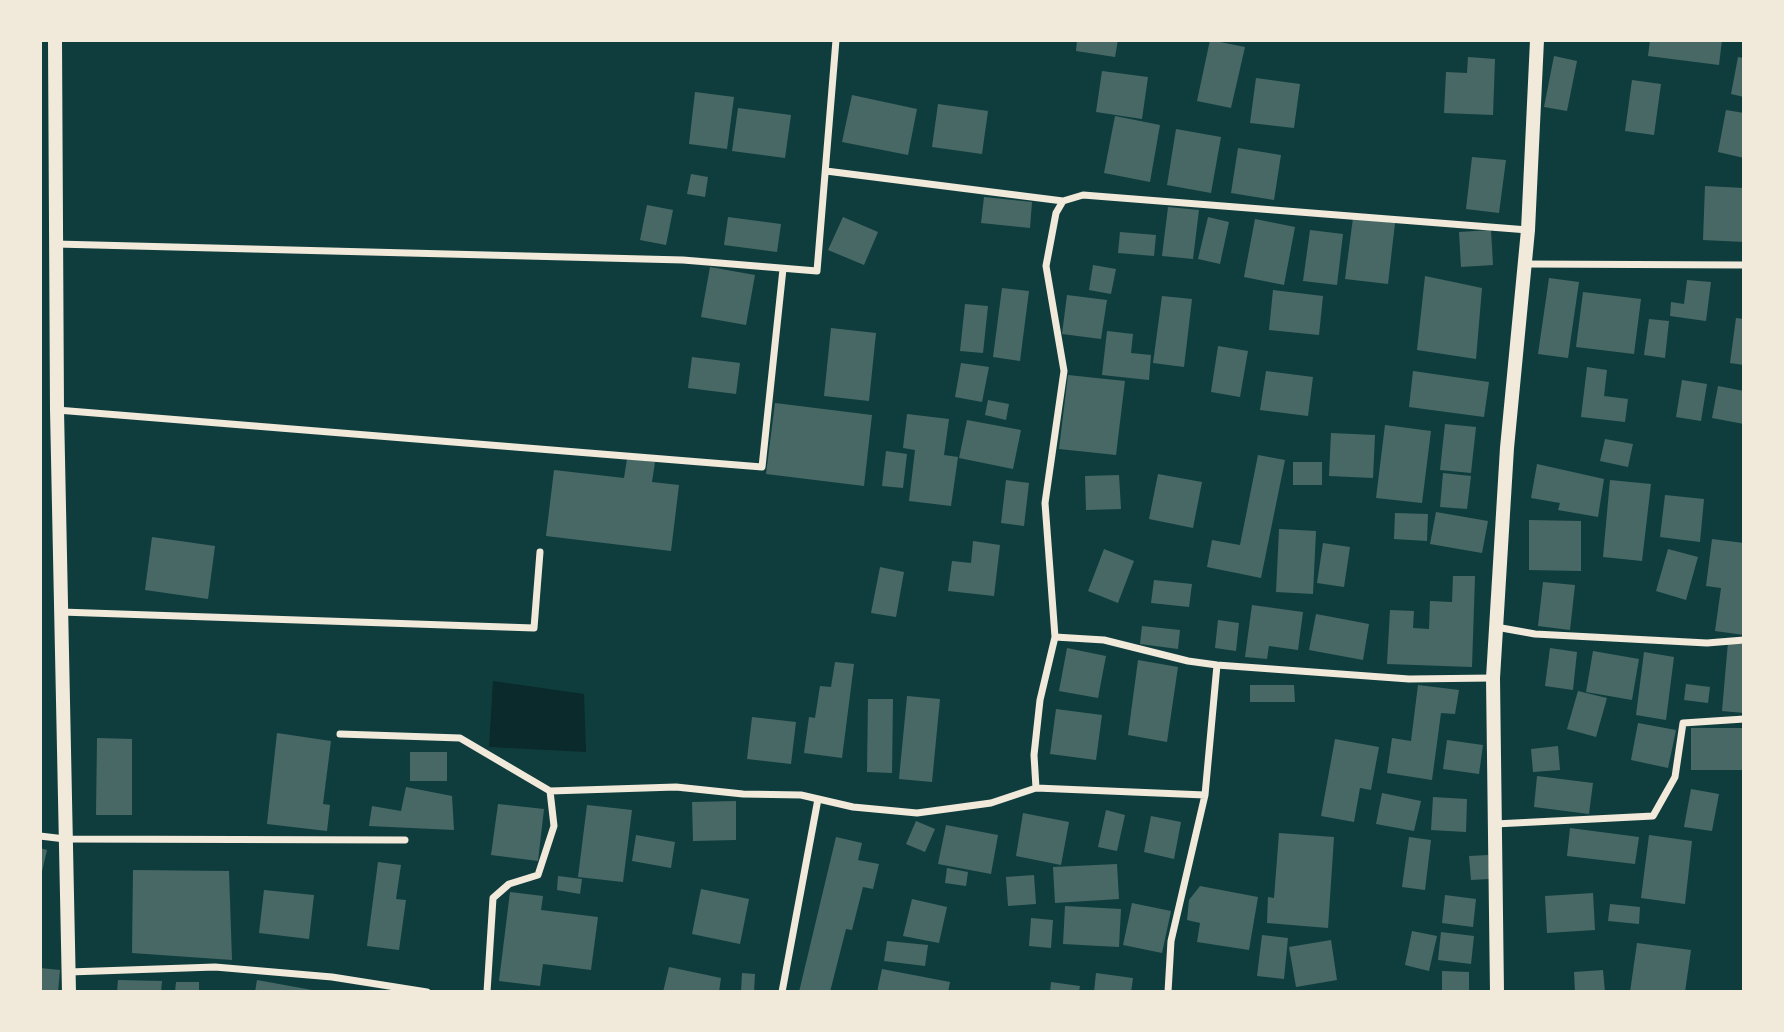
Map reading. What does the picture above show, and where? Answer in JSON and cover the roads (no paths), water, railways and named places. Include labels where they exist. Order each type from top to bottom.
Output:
[{"type":"main road","points":[[55,40],[57,410],[69,992]]},
{"type":"main road","points":[[1497,992],[1493,678],[1507,448],[1528,230],[1537,40]]},
{"type":"street","points":[[56,244],[682,260],[817,271],[836,40]]},
{"type":"street","points":[[826,171],[1063,201],[1083,195],[1528,230]]},
{"type":"street","points":[[1036,788],[1034,755],[1040,700],[1055,637],[1045,503],[1064,371],[1046,266],[1056,213],[1063,201]]},
{"type":"street","points":[[1525,264],[1744,265]]},
{"type":"street","points":[[57,410],[762,467],[783,269]]},
{"type":"street","points":[[60,612],[534,628],[540,552]]},
{"type":"street","points":[[1496,627],[1535,634],[1707,643],[1744,640]]},
{"type":"street","points":[[1055,637],[1104,639],[1188,662],[1217,665],[1409,679],[1493,678]]},
{"type":"street","points":[[1168,992],[1171,941],[1205,795],[1217,665]]},
{"type":"street","points":[[1494,824],[1653,816],[1675,777],[1684,723],[1744,719]]},
{"type":"street","points":[[340,734],[460,738],[550,791],[676,787],[743,794],[801,794],[853,807],[917,813],[991,803],[1036,788],[1205,795]]},
{"type":"street","points":[[487,992],[493,898],[509,884],[538,875],[554,826],[550,791]]},
{"type":"street","points":[[782,992],[818,799]]},
{"type":"street","points":[[40,836],[65,839],[405,840]]},
{"type":"street","points":[[68,972],[215,967],[332,977],[427,992]]},
{"type":"water","points":[[493,681],[584,694],[586,752],[489,747]]}]
